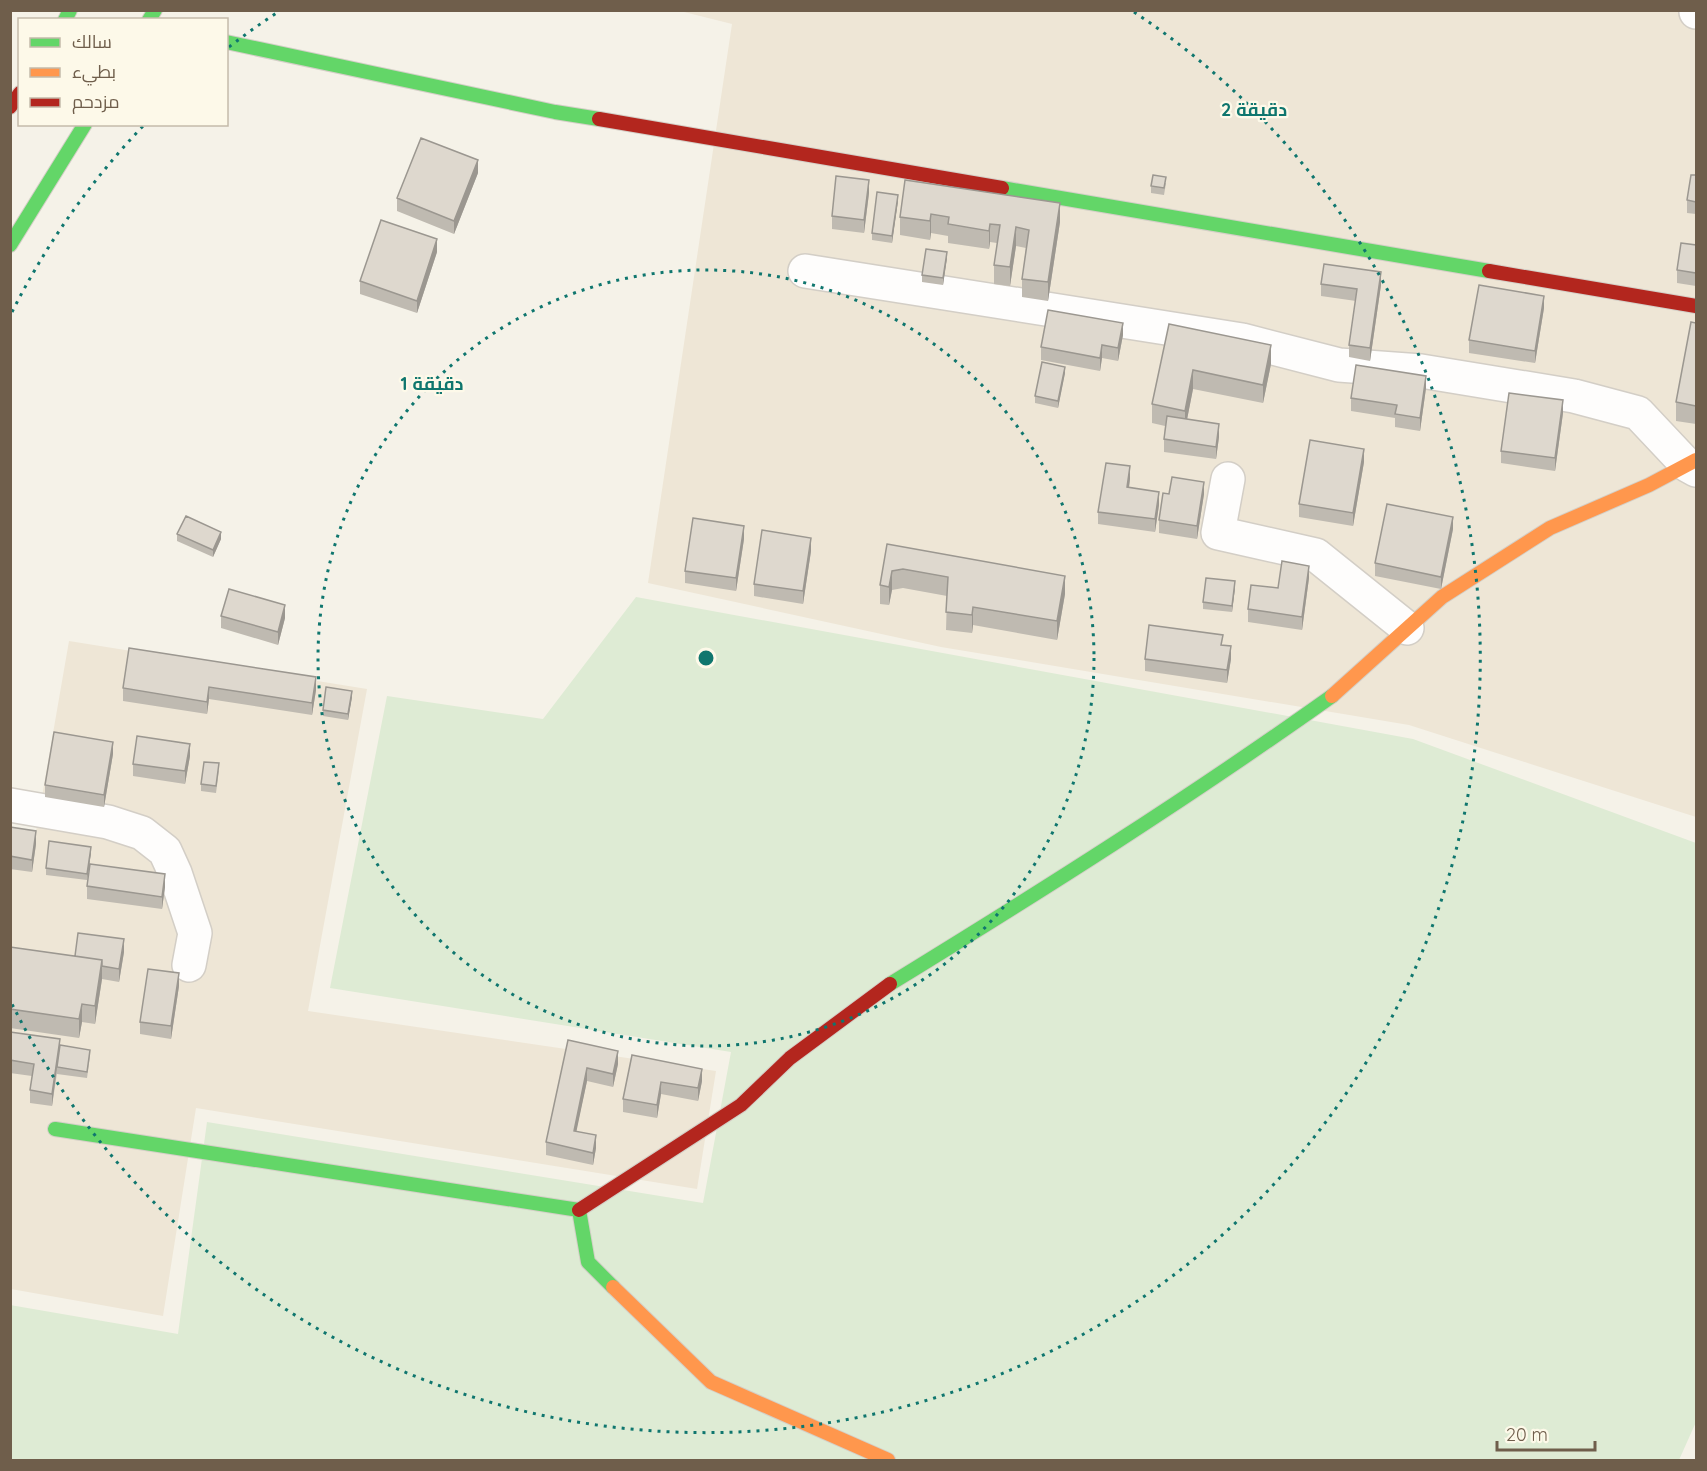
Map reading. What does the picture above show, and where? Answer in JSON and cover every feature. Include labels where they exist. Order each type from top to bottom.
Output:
[{"type":"street","points":[[228,42],[555,112],[1696,306]]},
{"type":"street","points":[[10,245],[84,126]]},
{"type":"street","points":[[55,1129],[579,1210],[741,1105],[790,1058],[889,984],[1015,907],[1219,774],[1332,696],[1442,597],[1550,528],[1693,465],[1638,413],[1574,396],[1421,371],[1339,365],[1242,340],[805,271]]},
{"type":"street","points":[[1228,479],[1218,533],[1316,555],[1407,628]]},
{"type":"street","points":[[10,805],[108,822],[142,833],[165,851],[175,873],[195,933],[189,965]]},
{"type":"street","points":[[579,1210],[588,1263],[711,1382],[888,1461]]},
{"type":"shaded area","points":[[680,11],[1696,11],[1696,817],[1409,725],[941,647],[648,583],[732,24]]},
{"type":"shaded area","points":[[69,641],[367,689],[308,1011],[716,1071],[697,1189],[196,1108],[163,1316],[11,1289],[10,834],[35,837]]},
{"type":"green space","points":[[636,597],[1413,739],[1696,843],[1696,1422],[1679,1460],[11,1460],[10,1305],[178,1334],[207,1122],[703,1203],[731,1052],[330,988],[387,696],[543,719]]},
{"type":"building","points":[[421,138],[478,160],[454,221],[397,198]]},
{"type":"building","points":[[1153,175],[1166,177],[1164,188],[1151,186]]},
{"type":"building","points":[[1691,175],[1696,175],[1696,202],[1687,200]]},
{"type":"building","points":[[836,176],[869,180],[864,220],[832,216]]},
{"type":"building","points":[[905,180],[1060,203],[1048,282],[1022,279],[1029,230],[1016,227],[1010,267],[994,265],[1000,225],[990,224],[989,231],[948,224],[949,217],[931,214],[930,221],[900,217]]},
{"type":"building","points":[[877,192],[898,195],[892,236],[872,233]]},
{"type":"building","points":[[381,220],[437,239],[417,301],[360,281]]},
{"type":"building","points":[[1681,243],[1696,245],[1696,273],[1677,270]]},
{"type":"building","points":[[926,249],[947,252],[943,278],[922,275]]},
{"type":"building","points":[[1324,264],[1381,272],[1370,348],[1349,345],[1357,289],[1321,284]]},
{"type":"building","points":[[1479,285],[1544,296],[1535,351],[1469,340]]},
{"type":"building","points":[[1048,310],[1123,323],[1118,348],[1102,345],[1100,358],[1041,347]]},
{"type":"building","points":[[1691,322],[1696,323],[1696,406],[1676,402]]},
{"type":"building","points":[[1169,324],[1271,345],[1263,385],[1193,370],[1185,411],[1152,404]]},
{"type":"building","points":[[1042,362],[1065,367],[1058,401],[1035,396]]},
{"type":"building","points":[[1356,365],[1426,376],[1420,418],[1395,414],[1397,405],[1351,398]]},
{"type":"building","points":[[1509,393],[1563,400],[1555,458],[1501,451]]},
{"type":"building","points":[[1167,416],[1219,424],[1216,447],[1164,439]]},
{"type":"building","points":[[1310,440],[1364,449],[1353,513],[1299,504]]},
{"type":"building","points":[[1106,463],[1130,466],[1127,487],[1159,492],[1155,519],[1098,512]]},
{"type":"building","points":[[1172,477],[1204,482],[1197,526],[1159,520],[1163,493],[1169,494]]},
{"type":"building","points":[[1387,504],[1453,517],[1441,577],[1375,563]]},
{"type":"building","points":[[186,516],[221,532],[213,550],[177,534]]},
{"type":"building","points":[[693,518],[744,526],[736,578],[685,571]]},
{"type":"building","points":[[762,530],[811,538],[803,591],[754,584]]},
{"type":"building","points":[[887,544],[1065,576],[1057,621],[973,607],[972,615],[946,612],[948,577],[903,569],[892,571],[889,587],[880,585]]},
{"type":"building","points":[[1282,561],[1309,566],[1302,617],[1248,609],[1251,585],[1278,588]]},
{"type":"building","points":[[1206,578],[1235,581],[1232,606],[1203,602]]},
{"type":"building","points":[[229,589],[285,605],[278,632],[221,616]]},
{"type":"building","points":[[1149,625],[1223,635],[1221,645],[1231,646],[1227,670],[1145,659]]},
{"type":"building","points":[[129,648],[316,677],[312,703],[209,687],[207,702],[123,688]]},
{"type":"building","points":[[326,687],[352,691],[348,714],[323,710]]},
{"type":"building","points":[[54,732],[113,742],[104,795],[45,785]]},
{"type":"building","points":[[137,736],[190,744],[185,771],[133,764]]},
{"type":"building","points":[[204,762],[219,763],[216,786],[201,784]]},
{"type":"building","points":[[10,827],[36,831],[32,860],[10,856]]},
{"type":"building","points":[[49,841],[91,847],[87,874],[46,868]]},
{"type":"building","points":[[90,864],[165,874],[162,897],[87,886]]},
{"type":"building","points":[[78,933],[124,939],[119,969],[102,966],[102,960],[75,956]]},
{"type":"building","points":[[10,947],[102,960],[95,1006],[82,1004],[79,1019],[10,1009]]},
{"type":"building","points":[[148,969],[179,973],[171,1026],[140,1022]]},
{"type":"building","points":[[10,1032],[60,1039],[52,1094],[30,1090],[34,1064],[10,1060]]},
{"type":"building","points":[[568,1040],[618,1051],[613,1074],[587,1068],[574,1131],[596,1135],[593,1153],[546,1142]]},
{"type":"building","points":[[60,1045],[90,1050],[87,1072],[57,1067]]},
{"type":"building","points":[[632,1055],[702,1069],[698,1088],[661,1082],[657,1105],[623,1099]]},
{"type":"traffic: fast","points":[[66,18],[70,10]]},
{"type":"traffic: fast","points":[[150,18],[155,10]]},
{"type":"traffic: fast","points":[[228,42],[555,112],[599,119]]},
{"type":"traffic: fast","points":[[10,245],[84,126]]},
{"type":"traffic: fast","points":[[1002,188],[1489,271]]},
{"type":"traffic: fast","points":[[890,984],[1114,844],[1332,696]]},
{"type":"traffic: fast","points":[[55,1129],[579,1210],[588,1262],[613,1287]]},
{"type":"traffic: slow","points":[[1332,696],[1442,597],[1550,528],[1649,485],[1696,460]]},
{"type":"traffic: slow","points":[[613,1287],[711,1382],[888,1460]]},
{"type":"traffic: jam","points":[[10,107],[18,96]]},
{"type":"traffic: jam","points":[[599,119],[1002,188]]},
{"type":"traffic: jam","points":[[1489,271],[1696,306]]},
{"type":"traffic: jam","points":[[579,1210],[741,1105],[790,1058],[890,984]]}]
